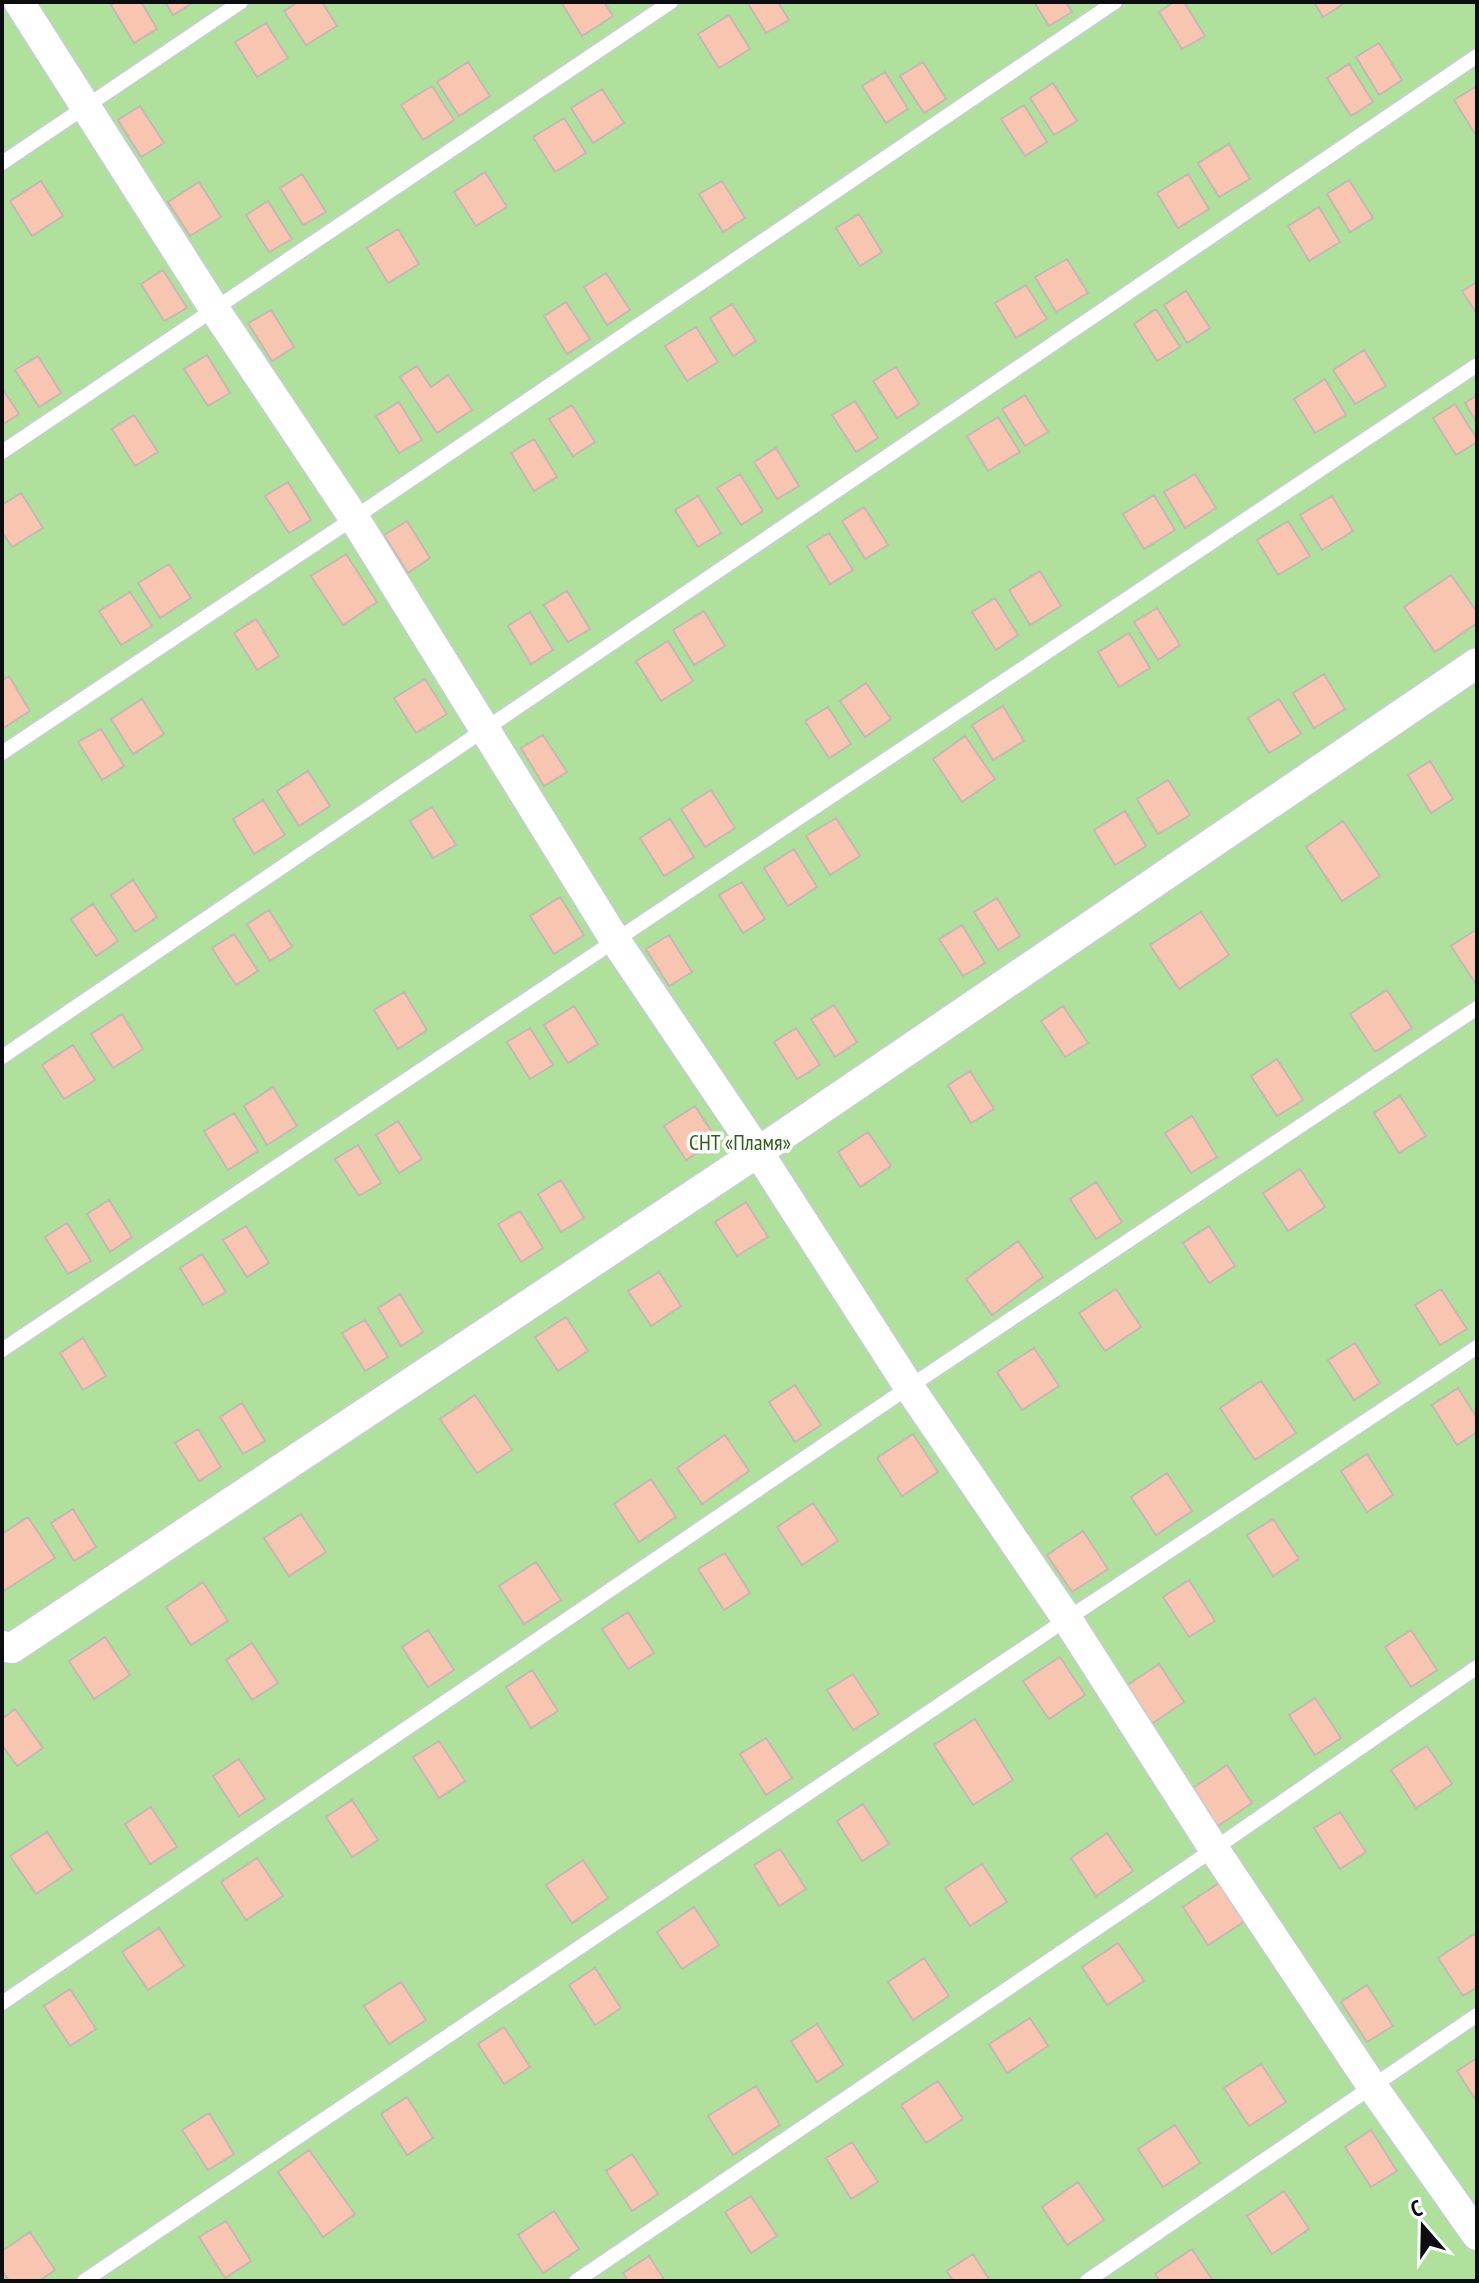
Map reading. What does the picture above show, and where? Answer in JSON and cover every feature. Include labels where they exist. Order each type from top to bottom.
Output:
[{"type":"street","points":[[19,2],[215,310],[354,518],[615,940],[758,1152],[909,1387],[1067,1619],[1214,1849],[1372,2086],[1477,2235]]},
{"type":"street","points":[[2,1646],[12,1648],[758,1152],[1477,663]]},
{"type":"lane","points":[[2,163],[241,2]]},
{"type":"lane","points":[[2,452],[671,2]]},
{"type":"lane","points":[[2,753],[1115,2]]},
{"type":"lane","points":[[2,1057],[1477,56]]},
{"type":"lane","points":[[2,1350],[1477,365]]},
{"type":"lane","points":[[2,2003],[909,1387],[1477,1008]]},
{"type":"lane","points":[[84,2281],[1067,1619],[1477,1347]]},
{"type":"lane","points":[[576,2281],[1477,1667]]},
{"type":"lane","points":[[1087,2281],[1477,2015]]},
{"type":"green space","name":"СНТ «Пламя»","points":[[2,2],[1477,2],[1477,2281],[2,2281]]},
{"type":"building","points":[[116,2],[141,2],[157,29],[134,43],[111,5]]},
{"type":"building","points":[[165,2],[194,2],[173,15]]},
{"type":"building","points":[[298,2],[322,2],[337,26],[306,45],[284,11]]},
{"type":"building","points":[[561,2],[604,2],[613,16],[582,36]]},
{"type":"building","points":[[747,2],[778,2],[789,20],[766,33]]},
{"type":"building","points":[[1034,2],[1066,2],[1072,12],[1049,26]]},
{"type":"building","points":[[1174,2],[1184,2],[1205,36],[1182,49],[1159,12]]},
{"type":"building","points":[[1314,2],[1346,2],[1323,17]]},
{"type":"building","points":[[729,15],[750,49],[719,68],[698,34]]},
{"type":"building","points":[[266,23],[288,58],[257,77],[235,42]]},
{"type":"building","points":[[1379,43],[1402,80],[1379,95],[1356,57]]},
{"type":"building","points":[[468,62],[490,96],[459,116],[437,82]]},
{"type":"building","points":[[923,62],[946,99],[924,113],[900,76]]},
{"type":"building","points":[[1349,64],[1373,102],[1351,116],[1327,78]]},
{"type":"building","points":[[885,72],[908,109],[886,123],[862,86]]},
{"type":"building","points":[[1053,83],[1077,121],[1054,135],[1030,98]]},
{"type":"building","points":[[432,86],[454,120],[423,140],[401,105]]},
{"type":"building","points":[[1477,86],[1477,137],[1454,100]]},
{"type":"building","points":[[602,89],[624,123],[593,143],[571,108]]},
{"type":"building","points":[[1024,105],[1047,142],[1025,156],[1001,119]]},
{"type":"building","points":[[140,106],[164,143],[141,157],[118,120]]},
{"type":"building","points":[[564,118],[586,153],[555,172],[533,137]]},
{"type":"building","points":[[1229,144],[1250,179],[1219,197],[1198,163]]},
{"type":"building","points":[[485,172],[507,207],[476,226],[454,192]]},
{"type":"building","points":[[302,174],[326,212],[303,225],[280,188]]},
{"type":"building","points":[[1188,174],[1209,209],[1178,228],[1157,193]]},
{"type":"building","points":[[1349,180],[1373,218],[1350,232],[1327,194]]},
{"type":"building","points":[[41,181],[63,216],[32,236],[10,201]]},
{"type":"building","points":[[722,181],[745,218],[723,232],[699,194]]},
{"type":"building","points":[[199,182],[221,217],[190,236],[168,202]]},
{"type":"building","points":[[268,201],[292,239],[269,252],[246,215]]},
{"type":"building","points":[[1319,207],[1340,242],[1309,261],[1288,226]]},
{"type":"building","points":[[859,214],[882,252],[860,266],[836,228]]},
{"type":"building","points":[[398,229],[419,264],[388,283],[367,248]]},
{"type":"building","points":[[1067,259],[1088,293],[1056,312],[1035,277]]},
{"type":"building","points":[[163,270],[187,308],[164,321],[141,284]]},
{"type":"building","points":[[606,273],[630,310],[607,325],[584,287]]},
{"type":"building","points":[[1477,282],[1477,314],[1462,291]]},
{"type":"building","points":[[1026,285],[1047,319],[1016,338],[995,303]]},
{"type":"building","points":[[1186,291],[1210,328],[1187,343],[1164,305]]},
{"type":"building","points":[[566,302],[590,339],[567,354],[544,316]]},
{"type":"building","points":[[732,304],[756,341],[733,356],[710,318]]},
{"type":"building","points":[[1156,309],[1180,347],[1157,361],[1134,324]]},
{"type":"building","points":[[271,310],[294,347],[272,361],[248,323]]},
{"type":"building","points":[[696,327],[718,362],[687,381],[665,346]]},
{"type":"building","points":[[1364,350],[1386,386],[1355,404],[1333,370]]},
{"type":"building","points":[[207,355],[230,393],[208,406],[184,369]]},
{"type":"building","points":[[38,356],[61,393],[39,407],[15,370]]},
{"type":"building","points":[[417,366],[431,387],[448,375],[472,410],[437,433],[400,377]]},
{"type":"building","points":[[896,367],[919,404],[897,418],[873,381]]},
{"type":"building","points":[[1325,379],[1346,415],[1315,433],[1294,399]]},
{"type":"building","points":[[2,388],[19,414],[2,425]]},
{"type":"building","points":[[1025,395],[1048,432],[1025,446],[1002,409]]},
{"type":"building","points":[[1477,395],[1477,423],[1465,403]]},
{"type":"building","points":[[855,401],[878,438],[856,452],[832,415]]},
{"type":"building","points":[[399,402],[422,440],[399,453],[376,416]]},
{"type":"building","points":[[1455,404],[1477,439],[1456,455],[1433,418]]},
{"type":"building","points":[[572,405],[595,442],[573,456],[549,419]]},
{"type":"building","points":[[134,415],[158,452],[135,466],[112,429]]},
{"type":"building","points":[[998,417],[1020,452],[988,471],[967,436]]},
{"type":"building","points":[[534,439],[557,477],[534,491],[511,453]]},
{"type":"building","points":[[776,448],[799,486],[777,499],[754,462]]},
{"type":"building","points":[[740,474],[763,511],[741,525],[717,488]]},
{"type":"building","points":[[1195,474],[1216,508],[1185,528],[1164,492]]},
{"type":"building","points":[[288,482],[311,520],[289,533],[265,496]]},
{"type":"building","points":[[21,493],[43,528],[12,547],[2,532],[2,505]]},
{"type":"building","points":[[1154,495],[1175,530],[1144,549],[1123,514]]},
{"type":"building","points":[[698,496],[721,533],[698,547],[675,510]]},
{"type":"building","points":[[1332,496],[1353,531],[1322,550],[1300,515]]},
{"type":"building","points":[[864,507],[888,545],[865,559],[842,521]]},
{"type":"building","points":[[407,521],[430,558],[408,573],[384,535]]},
{"type":"building","points":[[1288,521],[1310,556],[1278,575],[1257,540]]},
{"type":"building","points":[[829,533],[853,570],[830,584],[807,546]]},
{"type":"building","points":[[346,554],[377,602],[343,625],[311,576]]},
{"type":"building","points":[[169,564],[191,598],[160,618],[138,583]]},
{"type":"building","points":[[1040,571],[1061,606],[1030,625],[1009,590]]},
{"type":"building","points":[[1451,575],[1477,612],[1477,623],[1435,652],[1404,607]]},
{"type":"building","points":[[567,591],[590,629],[568,642],[544,605]]},
{"type":"building","points":[[130,592],[152,626],[121,645],[99,611]]},
{"type":"building","points":[[995,598],[1018,635],[996,650],[972,612]]},
{"type":"building","points":[[1157,608],[1180,645],[1158,660],[1134,622]]},
{"type":"building","points":[[704,611],[725,646],[694,665],[673,630]]},
{"type":"building","points":[[530,612],[553,650],[531,664],[508,626]]},
{"type":"building","points":[[256,619],[279,656],[257,670],[234,633]]},
{"type":"building","points":[[1129,633],[1150,668],[1119,687],[1098,652]]},
{"type":"building","points":[[668,641],[693,681],[661,701],[636,661]]},
{"type":"building","points":[[1324,674],[1345,709],[1314,728],[1293,693]]},
{"type":"building","points":[[9,676],[30,711],[2,729],[2,680]]},
{"type":"building","points":[[425,679],[447,714],[416,733],[394,698]]},
{"type":"building","points":[[866,683],[891,719],[865,737],[840,701]]},
{"type":"building","points":[[142,699],[164,734],[133,754],[111,719]]},
{"type":"building","points":[[1279,699],[1301,734],[1269,753],[1248,718]]},
{"type":"building","points":[[1003,706],[1024,741],[993,760],[972,725]]},
{"type":"building","points":[[828,707],[851,744],[829,758],[805,721]]},
{"type":"building","points":[[101,729],[124,766],[102,780],[78,742]]},
{"type":"building","points":[[543,735],[567,772],[544,786],[521,748]]},
{"type":"building","points":[[965,736],[995,779],[962,802],[933,759]]},
{"type":"building","points":[[1430,761],[1453,799],[1431,813],[1408,775]]},
{"type":"building","points":[[308,771],[330,806],[299,826],[277,791]]},
{"type":"building","points":[[1168,780],[1190,815],[1158,834],[1137,799]]},
{"type":"building","points":[[711,790],[735,828],[705,847],[681,809]]},
{"type":"building","points":[[263,800],[285,835],[254,854],[233,819]]},
{"type":"building","points":[[432,807],[456,845],[433,858],[410,821]]},
{"type":"building","points":[[1125,811],[1146,846],[1115,865],[1094,830]]},
{"type":"building","points":[[836,818],[860,856],[830,875],[806,836]]},
{"type":"building","points":[[670,819],[694,857],[664,876],[640,838]]},
{"type":"building","points":[[1343,821],[1380,876],[1342,901],[1306,847]]},
{"type":"building","points":[[794,849],[817,887],[788,906],[764,868]]},
{"type":"building","points":[[133,880],[157,917],[135,932],[111,895]]},
{"type":"building","points":[[742,882],[765,919],[743,933],[719,895]]},
{"type":"building","points":[[560,897],[584,935],[554,954],[530,916]]},
{"type":"building","points":[[997,898],[1020,936],[998,950],[974,912]]},
{"type":"building","points":[[93,904],[118,941],[96,956],[71,919]]},
{"type":"building","points":[[269,910],[292,947],[270,961],[247,924]]},
{"type":"building","points":[[1201,912],[1229,955],[1179,989],[1150,945]]},
{"type":"building","points":[[962,925],[985,963],[963,976],[939,939]]},
{"type":"building","points":[[1477,929],[1477,984],[1476,984],[1451,946]]},
{"type":"building","points":[[234,934],[258,971],[236,985],[212,948]]},
{"type":"building","points":[[669,935],[692,972],[669,986],[646,949]]},
{"type":"building","points":[[1387,990],[1412,1028],[1375,1052],[1350,1014]]},
{"type":"building","points":[[404,992],[427,1030],[398,1049],[374,1010]]},
{"type":"building","points":[[834,1005],[857,1042],[835,1057],[811,1019]]},
{"type":"building","points":[[574,1006],[598,1044],[568,1063],[544,1025]]},
{"type":"building","points":[[1063,1006],[1088,1043],[1065,1057],[1041,1021]]},
{"type":"building","points":[[122,1014],[143,1049],[113,1068],[91,1034]]},
{"type":"building","points":[[530,1028],[553,1065],[530,1079],[507,1042]]},
{"type":"building","points":[[796,1028],[820,1065],[797,1079],[774,1042]]},
{"type":"building","points":[[73,1045],[95,1080],[64,1099],[42,1065]]},
{"type":"building","points":[[1277,1059],[1303,1100],[1277,1116],[1251,1076]]},
{"type":"building","points":[[970,1071],[994,1109],[971,1123],[948,1085]]},
{"type":"building","points":[[273,1087],[297,1126],[267,1145],[244,1106]]},
{"type":"building","points":[[1400,1096],[1426,1136],[1399,1153],[1374,1113]]},
{"type":"building","points":[[695,1106],[717,1140],[686,1160],[664,1126]]},
{"type":"building","points":[[234,1113],[258,1151],[228,1170],[204,1131]]},
{"type":"building","points":[[1192,1116],[1217,1157],[1191,1173],[1165,1133]]},
{"type":"building","points":[[398,1121],[422,1159],[399,1173],[376,1135]]},
{"type":"building","points":[[868,1132],[891,1166],[860,1187],[838,1152]]},
{"type":"building","points":[[358,1145],[381,1183],[359,1196],[335,1159]]},
{"type":"building","points":[[1300,1169],[1325,1207],[1288,1231],[1263,1193]]},
{"type":"building","points":[[561,1180],[584,1218],[561,1232],[538,1194]]},
{"type":"building","points":[[1096,1182],[1122,1222],[1096,1239],[1070,1199]]},
{"type":"building","points":[[109,1200],[132,1237],[110,1252],[87,1214]]},
{"type":"building","points":[[746,1202],[768,1237],[737,1256],[715,1222]]},
{"type":"building","points":[[520,1211],[543,1248],[521,1262],[498,1224]]},
{"type":"building","points":[[67,1223],[91,1261],[68,1274],[45,1237]]},
{"type":"building","points":[[246,1226],[269,1263],[247,1277],[223,1240]]},
{"type":"building","points":[[1209,1226],[1235,1266],[1209,1283],[1183,1243]]},
{"type":"building","points":[[1018,1241],[1043,1277],[992,1315],[966,1279]]},
{"type":"building","points":[[202,1254],[226,1292],[203,1305],[180,1268]]},
{"type":"building","points":[[659,1272],[681,1306],[651,1326],[628,1291]]},
{"type":"building","points":[[1116,1289],[1141,1327],[1105,1351],[1079,1313]]},
{"type":"building","points":[[1441,1289],[1467,1329],[1440,1345],[1415,1305]]},
{"type":"building","points":[[400,1294],[423,1332],[401,1346],[378,1308]]},
{"type":"building","points":[[566,1317],[588,1351],[558,1371],[535,1337]]},
{"type":"building","points":[[365,1320],[388,1357],[365,1371],[342,1333]]},
{"type":"building","points":[[83,1338],[106,1376],[83,1390],[60,1353]]},
{"type":"building","points":[[1355,1343],[1380,1383],[1354,1400],[1328,1360]]},
{"type":"building","points":[[1034,1348],[1059,1386],[1022,1410],[997,1372]]},
{"type":"building","points":[[1261,1381],[1296,1433],[1255,1460],[1220,1408]]},
{"type":"building","points":[[795,1385],[821,1425],[795,1442],[769,1402]]},
{"type":"building","points":[[1458,1388],[1477,1418],[1477,1432],[1457,1445],[1432,1405]]},
{"type":"building","points":[[475,1395],[512,1450],[477,1473],[440,1419]]},
{"type":"building","points":[[242,1403],[265,1441],[243,1454],[220,1417]]},
{"type":"building","points":[[198,1429],[221,1467],[199,1481],[175,1443]]},
{"type":"building","points":[[913,1434],[938,1472],[902,1496],[877,1458]]},
{"type":"building","points":[[725,1435],[749,1471],[702,1504],[677,1468]]},
{"type":"building","points":[[1367,1454],[1393,1495],[1367,1512],[1341,1471]]},
{"type":"building","points":[[1167,1473],[1192,1511],[1156,1535],[1131,1497]]},
{"type":"building","points":[[651,1479],[676,1517],[639,1542],[614,1504]]},
{"type":"building","points":[[813,1503],[838,1541],[802,1565],[777,1527]]},
{"type":"building","points":[[73,1509],[96,1547],[74,1561],[51,1523]]},
{"type":"building","points":[[301,1514],[326,1552],[289,1576],[264,1538]]},
{"type":"building","points":[[28,1517],[55,1558],[2,1592],[2,1534]]},
{"type":"building","points":[[1273,1519],[1299,1559],[1273,1576],[1247,1535]]},
{"type":"building","points":[[1083,1531],[1108,1569],[1072,1592],[1047,1555]]},
{"type":"building","points":[[725,1553],[750,1593],[724,1610],[698,1569]]},
{"type":"building","points":[[536,1562],[561,1600],[524,1624],[499,1586]]},
{"type":"building","points":[[1189,1580],[1215,1621],[1189,1637],[1163,1597]]},
{"type":"building","points":[[203,1582],[228,1621],[191,1645],[166,1607]]},
{"type":"building","points":[[628,1612],[654,1653],[628,1669],[602,1629]]},
{"type":"building","points":[[428,1630],[454,1670],[428,1687],[402,1647]]},
{"type":"building","points":[[1411,1630],[1437,1670],[1411,1687],[1385,1647]]},
{"type":"building","points":[[105,1637],[130,1675],[94,1699],[69,1661]]},
{"type":"building","points":[[252,1643],[278,1683],[252,1700],[226,1660]]},
{"type":"building","points":[[1060,1657],[1085,1695],[1049,1719],[1023,1681]]},
{"type":"building","points":[[1159,1664],[1184,1702],[1147,1727],[1122,1689]]},
{"type":"building","points":[[532,1670],[558,1711],[531,1728],[506,1687]]},
{"type":"building","points":[[853,1674],[879,1714],[853,1730],[827,1690]]},
{"type":"building","points":[[1315,1698],[1341,1738],[1315,1755],[1289,1715]]},
{"type":"building","points":[[15,1709],[43,1748],[17,1766],[2,1745],[2,1719]]},
{"type":"building","points":[[975,1719],[1013,1780],[973,1805],[934,1745]]},
{"type":"building","points":[[766,1738],[792,1778],[766,1795],[740,1754]]},
{"type":"building","points":[[439,1741],[465,1781],[439,1798],[413,1757]]},
{"type":"building","points":[[1427,1746],[1452,1784],[1416,1808],[1391,1770]]},
{"type":"building","points":[[239,1759],[265,1799],[239,1816],[213,1776]]},
{"type":"building","points":[[1227,1765],[1252,1803],[1215,1828],[1190,1790]]},
{"type":"building","points":[[352,1800],[378,1840],[352,1857],[326,1817]]},
{"type":"building","points":[[863,1804],[889,1844],[862,1861],[837,1821]]},
{"type":"building","points":[[151,1807],[177,1847],[150,1864],[125,1824]]},
{"type":"building","points":[[1340,1812],[1366,1852],[1340,1869],[1314,1828]]},
{"type":"building","points":[[47,1832],[72,1870],[36,1894],[10,1856]]},
{"type":"building","points":[[1107,1833],[1133,1871],[1096,1896],[1071,1858]]},
{"type":"building","points":[[780,1849],[806,1889],[779,1906],[754,1865]]},
{"type":"building","points":[[257,1858],[283,1896],[246,1920],[221,1882]]},
{"type":"building","points":[[583,1860],[608,1898],[572,1923],[546,1885]]},
{"type":"building","points":[[982,1864],[1007,1902],[970,1926],[945,1888]]},
{"type":"building","points":[[1219,1883],[1245,1921],[1208,1945],[1183,1907]]},
{"type":"building","points":[[694,1907],[719,1945],[682,1969],[657,1932]]},
{"type":"building","points":[[159,1928],[184,1966],[148,1990],[122,1952]]},
{"type":"building","points":[[1474,1934],[1477,1938],[1477,1987],[1463,1996],[1438,1958]]},
{"type":"building","points":[[1118,1943],[1144,1981],[1107,2005],[1082,1967]]},
{"type":"building","points":[[924,1958],[949,1996],[913,2020],[888,1982]]},
{"type":"building","points":[[595,1968],[621,2008],[595,2025],[569,1985]]},
{"type":"building","points":[[401,1982],[426,2020],[389,2044],[364,2006]]},
{"type":"building","points":[[1367,1985],[1393,2026],[1367,2042],[1341,2002]]},
{"type":"building","points":[[70,1989],[96,2029],[70,2046],[44,2006]]},
{"type":"building","points":[[1030,2018],[1048,2046],[1007,2073],[989,2044]]},
{"type":"building","points":[[817,2024],[843,2065],[817,2082],[791,2041]]},
{"type":"building","points":[[504,2027],[530,2067],[504,2084],[478,2044]]},
{"type":"building","points":[[1477,2058],[1477,2102],[1457,2071]]},
{"type":"building","points":[[1261,2064],[1286,2102],[1249,2126],[1224,2088]]},
{"type":"building","points":[[938,2081],[963,2119],[926,2143],[901,2105]]},
{"type":"building","points":[[756,2086],[780,2125],[733,2155],[708,2116]]},
{"type":"building","points":[[407,2097],[433,2138],[407,2155],[381,2114]]},
{"type":"building","points":[[209,2113],[234,2154],[208,2170],[182,2130]]},
{"type":"building","points":[[1175,2125],[1200,2163],[1163,2187],[1138,2149]]},
{"type":"building","points":[[1371,2130],[1397,2171],[1371,2187],[1345,2147]]},
{"type":"building","points":[[852,2142],[878,2182],[851,2199],[826,2158]]},
{"type":"building","points":[[309,2150],[355,2214],[323,2237],[278,2172]]},
{"type":"building","points":[[632,2154],[658,2194],[632,2211],[606,2171]]},
{"type":"building","points":[[1078,2182],[1104,2220],[1067,2245],[1042,2207]]},
{"type":"building","points":[[1284,2191],[1309,2229],[1272,2254],[1247,2216]]},
{"type":"building","points":[[751,2196],[777,2236],[751,2253],[725,2212]]},
{"type":"building","points":[[554,2211],[579,2249],[543,2273],[518,2235]]},
{"type":"building","points":[[226,2221],[251,2261],[225,2278],[199,2237]]},
{"type":"building","points":[[30,2232],[55,2270],[39,2281],[9,2281],[2,2270],[2,2251]]},
{"type":"building","points":[[1192,2249],[1213,2281],[1160,2281],[1155,2274]]},
{"type":"building","points":[[973,2254],[990,2281],[953,2281],[947,2271]]},
{"type":"building","points":[[649,2256],[665,2281],[628,2281],[623,2273]]}]
